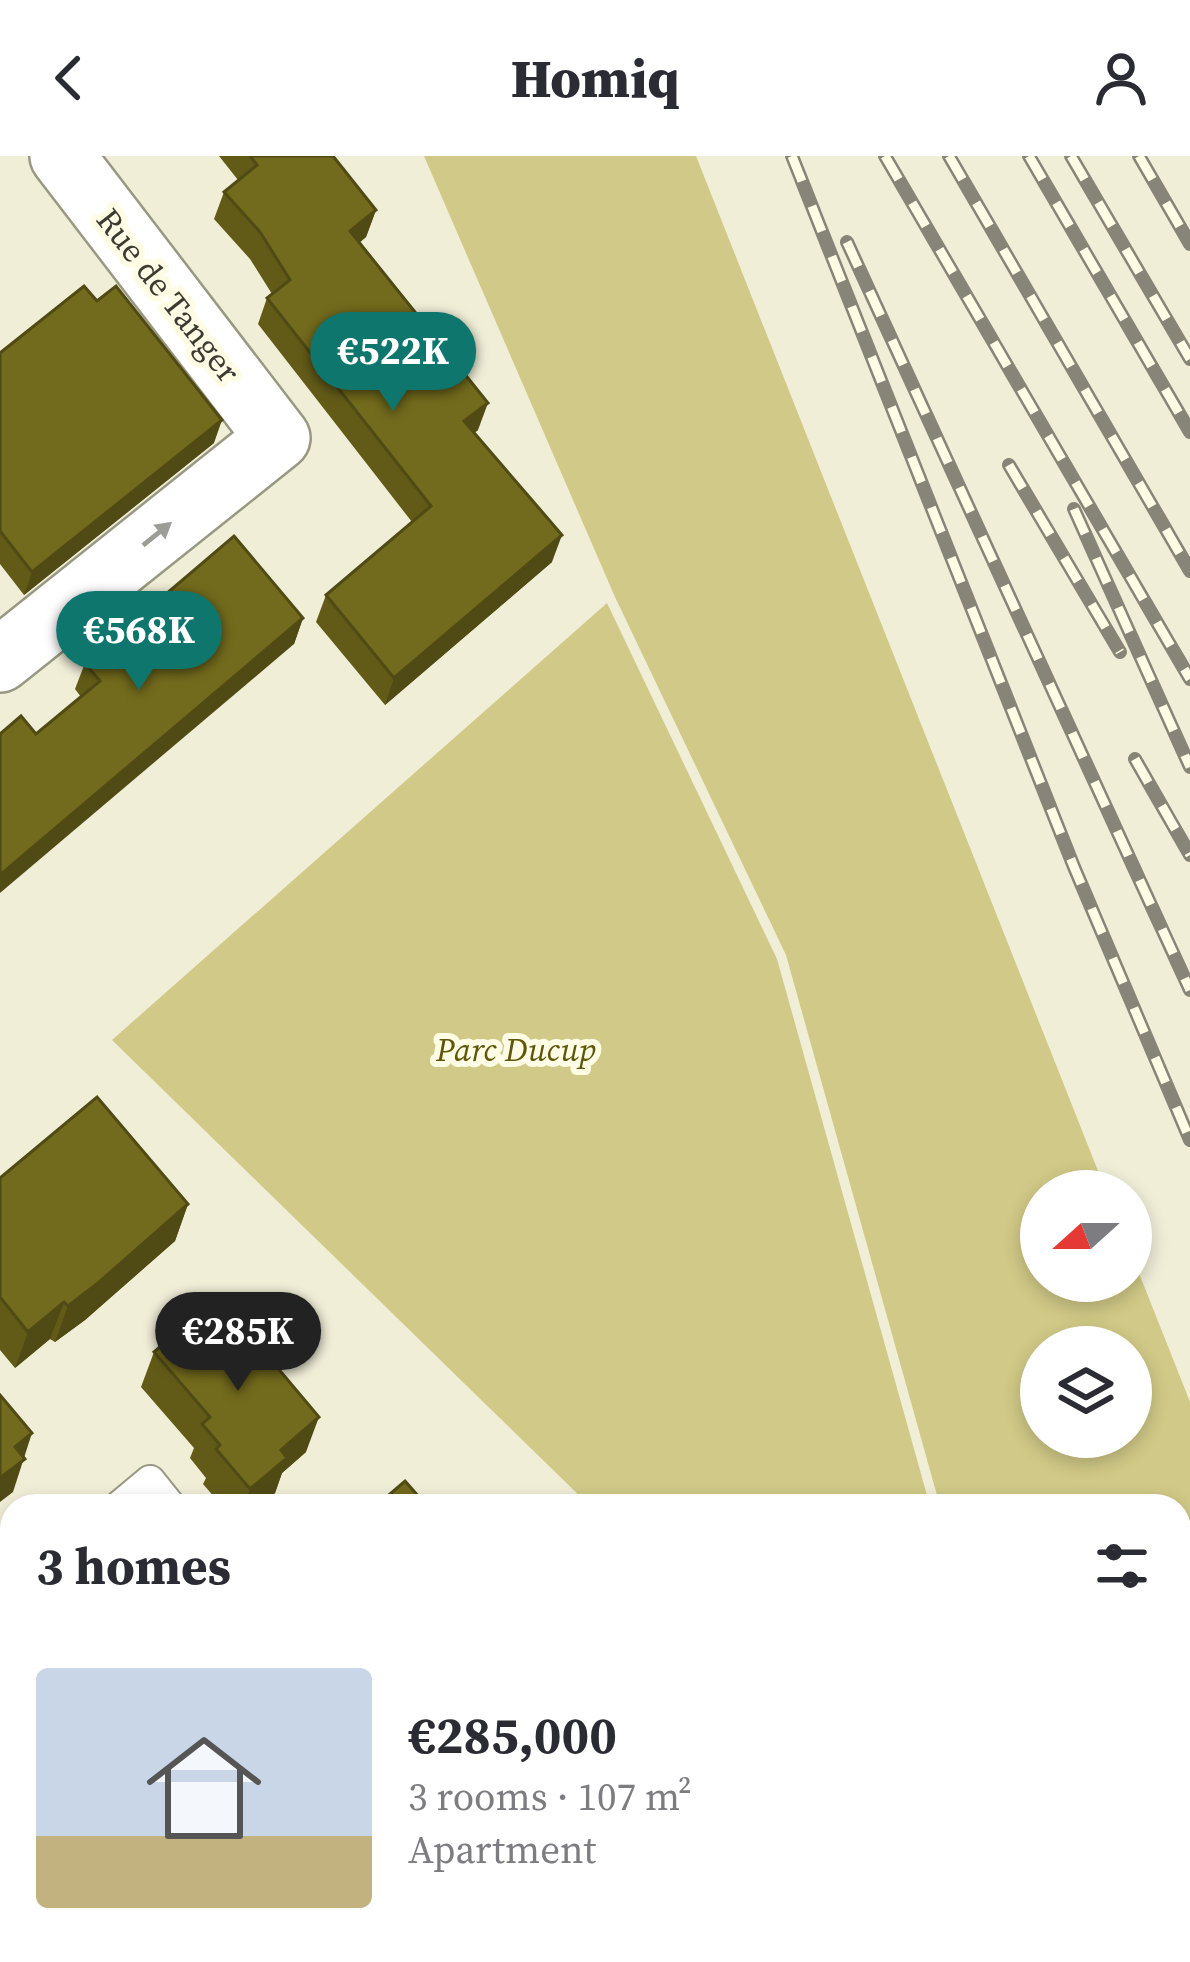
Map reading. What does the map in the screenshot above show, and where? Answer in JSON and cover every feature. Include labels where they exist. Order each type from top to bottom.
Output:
[{"type":"street","name":"Rue de Tanger","points":[[0,659],[278,438],[62,156]]},
{"type":"lane","points":[[134,1494],[150,1481],[160,1494]]},
{"type":"green space","points":[[424,156],[696,156],[1098,1170],[1020,1170],[1020,1302],[1150,1302],[1190,1402],[1190,1494],[937,1494],[786,955],[615,597]]},
{"type":"green space","name":"Parc Ducup","points":[[607,603],[777,959],[927,1494],[578,1494],[112,1040]]},
{"type":"building","points":[[250,156],[333,156],[376,210],[350,231],[488,403],[464,421],[562,535],[394,678],[326,595],[431,506],[267,298],[290,280],[260,232],[224,192],[257,165]]},
{"type":"building","points":[[84,286],[97,301],[116,286],[222,420],[32,572],[0,531],[0,353]]},
{"type":"building","points":[[234,536],[303,618],[0,875],[0,734],[21,716],[36,734],[100,681],[85,663]]},
{"type":"building","points":[[97,1097],[188,1204],[98,1283],[68,1306],[64,1302],[28,1332],[0,1297],[0,1178]]},
{"type":"building","points":[[228,1309],[319,1417],[281,1450],[287,1458],[250,1489],[202,1424],[210,1417],[154,1352],[200,1313],[210,1325]]},
{"type":"building","points":[[0,1395],[32,1433],[15,1447],[25,1459],[0,1478]]},
{"type":"building","points":[[405,1481],[416,1494],[390,1494]]},
{"type":"railway","points":[[792,156],[1074,867],[1190,1140]]},
{"type":"railway","points":[[885,156],[1190,679]]},
{"type":"railway","points":[[949,156],[1190,571]]},
{"type":"railway","points":[[1029,156],[1190,432]]},
{"type":"railway","points":[[1071,156],[1190,359]]},
{"type":"railway","points":[[1139,156],[1190,244]]},
{"type":"railway","points":[[847,242],[1190,990]]},
{"type":"railway","points":[[1009,465],[1120,652]]},
{"type":"railway","points":[[1074,509],[1190,767]]},
{"type":"railway","points":[[1135,759],[1190,855]]}]
